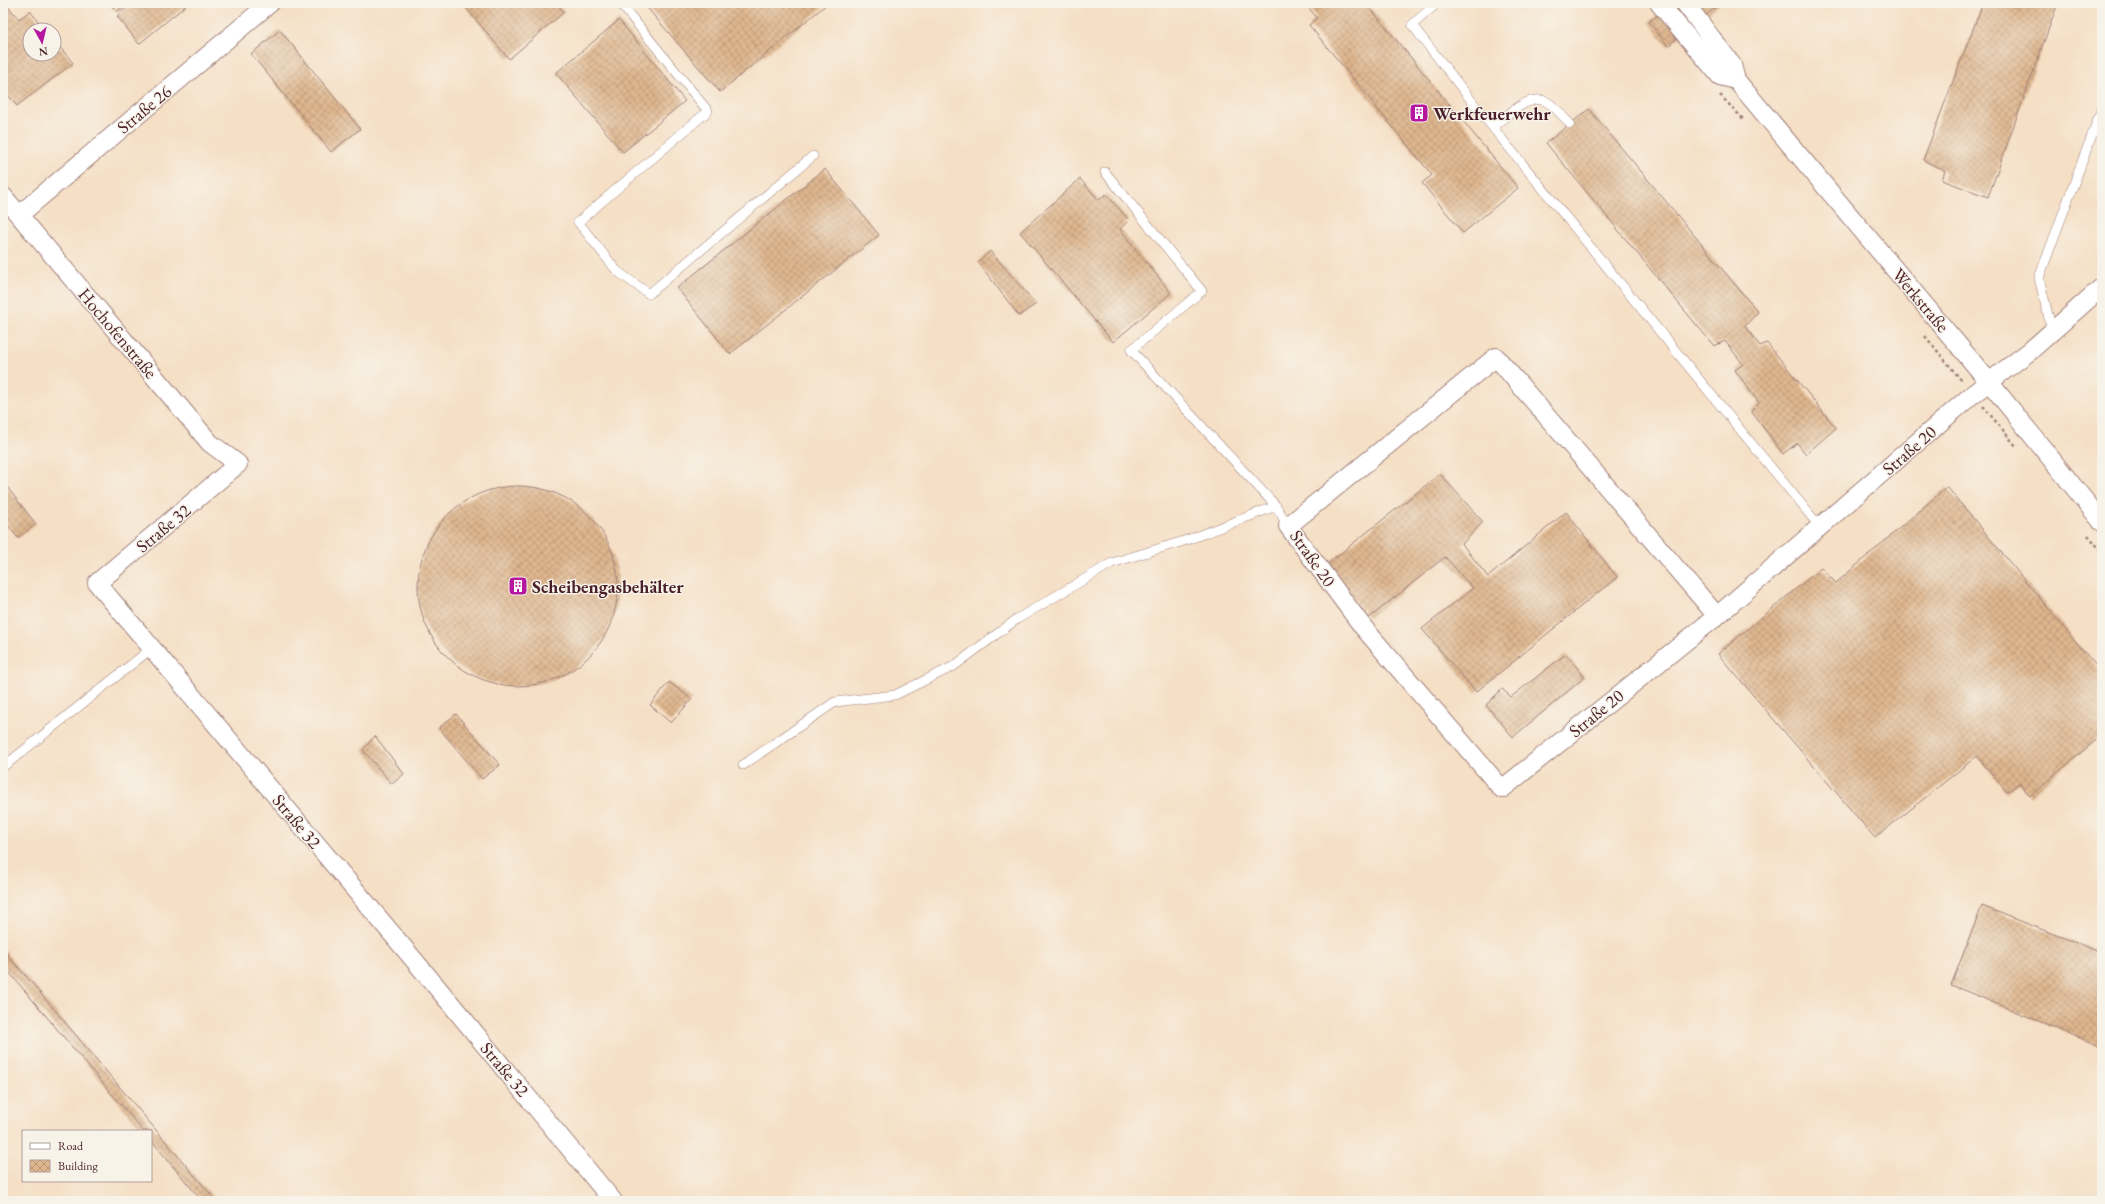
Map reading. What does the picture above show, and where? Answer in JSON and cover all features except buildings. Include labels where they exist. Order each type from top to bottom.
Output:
[{"type":"street","name":"Straße 26","points":[[19,215],[270,3]]},
{"type":"street","name":"Werkstraße","points":[[1659,3],[1720,76],[1736,80]]},
{"type":"street","name":"Werkstraße","points":[[1685,3],[1732,65],[1736,80],[1990,383],[2102,522]]},
{"type":"street","name":"Hochofenstraße","points":[[3,196],[210,443],[238,464]]},
{"type":"street","name":"Straße 20","points":[[1717,616],[1496,357],[1288,526],[1363,627],[1502,789],[1717,616],[1973,394],[1990,383],[2102,287]]},
{"type":"street","name":"Straße 32","points":[[238,464],[97,583],[451,1004],[613,1201]]},
{"type":"lane","points":[[620,3],[708,111],[578,222],[617,271],[649,294],[812,156]]},
{"type":"lane","points":[[1437,3],[1412,25],[1494,128],[1820,527]]},
{"type":"lane","points":[[1494,128],[1508,113],[1523,104],[1538,100],[1547,102],[1570,124]]},
{"type":"lane","points":[[2052,331],[2039,278],[2102,108]]},
{"type":"lane","points":[[1105,172],[1202,292],[1131,350],[1276,506],[1288,526]]},
{"type":"lane","points":[[743,765],[835,702],[895,695],[954,666],[1017,619],[1112,563],[1187,540],[1276,506]]},
{"type":"lane","points":[[3,768],[152,648]]},
{"type":"path","points":[[1719,94],[1745,121]]},
{"type":"path","points":[[1923,333],[2018,449]]},
{"type":"path","points":[[2087,533],[2102,552]]},
{"type":"place","name":"Werkfeuerwehr","points":[[1419,113]]},
{"type":"place","name":"Scheibengasbehälter","points":[[518,586]]}]
